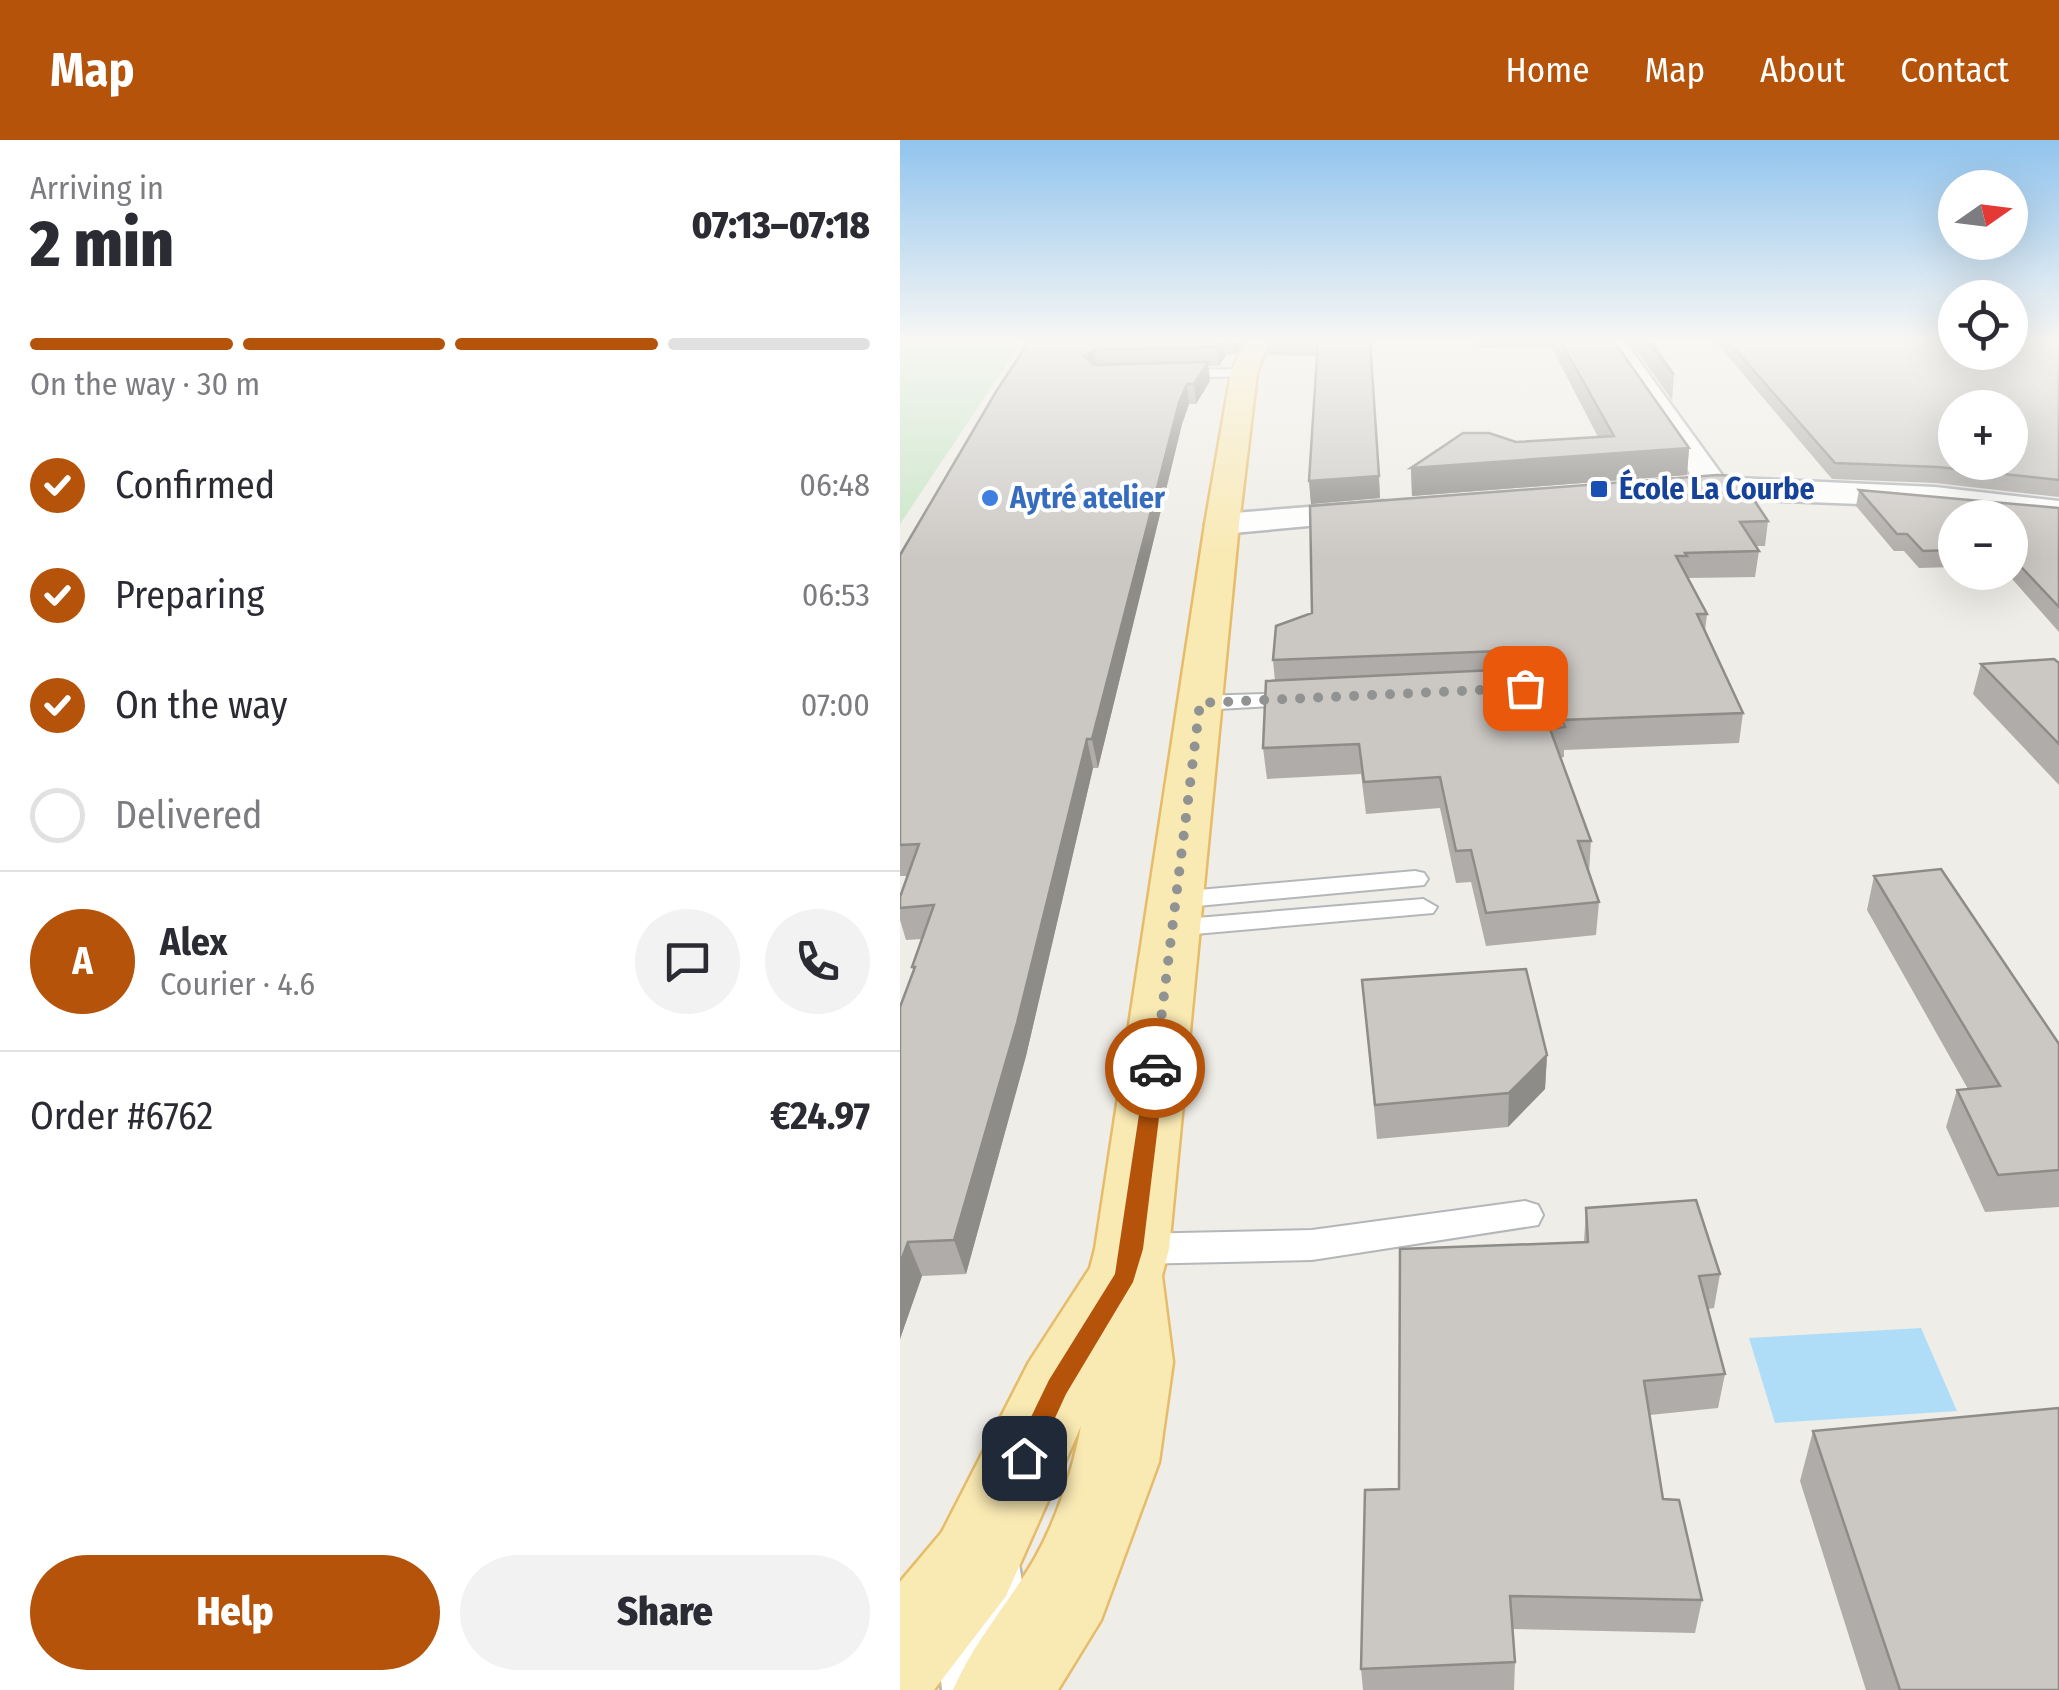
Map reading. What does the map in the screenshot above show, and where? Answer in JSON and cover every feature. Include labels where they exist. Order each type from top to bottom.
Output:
[{"type":"main road","points":[[1002,1690],[1069,1588],[1116,1462],[1133,1362],[1129,1262],[1238,412]]},
{"type":"main road","points":[[900,1656],[974,1564],[1058,1387],[1129,1262]]},
{"type":"street","points":[[1663,412],[1714,486]]},
{"type":"street","points":[[1639,492],[1714,486],[1936,497],[2059,511]]},
{"type":"street","points":[[1222,524],[1415,509]]},
{"type":"street","points":[[974,1564],[991,1690]]},
{"type":"lane","points":[[1200,703],[1314,698]]},
{"type":"lane","points":[[1174,914],[1419,893]]},
{"type":"lane","points":[[1129,1262],[1312,1245],[1524,1215]]},
{"type":"green space","points":[[900,412],[975,412],[900,524]]},
{"type":"water","points":[[1921,1328],[1957,1411],[1775,1423],[1749,1338]]},
{"type":"building","points":[[984,412],[1177,412],[1092,739],[1087,739],[1017,1023],[954,1240],[908,1242],[900,1264],[900,1007],[934,905],[900,908],[900,897],[919,844],[900,845],[900,555]]},
{"type":"building","points":[[1313,412],[1375,412],[1379,476],[1309,481]]},
{"type":"building","points":[[1601,412],[1664,412],[1689,448],[1411,468],[1463,433],[1489,433],[1516,442],[1614,436]]},
{"type":"building","points":[[1791,412],[1938,412],[1938,467],[1835,463]]},
{"type":"building","points":[[2028,412],[2059,412],[2059,480],[2028,477]]},
{"type":"building","points":[[1738,476],[1768,521],[1740,522],[1759,551],[1676,556],[1707,614],[1697,614],[1743,713],[1562,720],[1565,727],[1550,729],[1591,841],[1578,841],[1599,902],[1486,913],[1471,850],[1456,851],[1440,777],[1364,782],[1359,744],[1263,748],[1266,681],[1534,668],[1540,661],[1537,653],[1526,650],[1273,660],[1276,626],[1312,613],[1310,506]]},
{"type":"building","points":[[1859,490],[1970,500],[1938,500],[1938,551],[1923,551],[1907,534],[1897,534]]},
{"type":"building","points":[[2028,505],[2059,508],[2059,607],[2028,574]]},
{"type":"building","points":[[2054,659],[2059,663],[2059,744],[1981,664]]},
{"type":"building","points":[[1941,869],[2059,1044],[2059,1170],[1998,1175],[1957,1090],[2000,1086],[1874,876]]},
{"type":"building","points":[[1526,969],[1547,1055],[1509,1093],[1375,1105],[1362,980]]},
{"type":"building","points":[[1696,1200],[1720,1274],[1699,1276],[1725,1374],[1644,1381],[1663,1499],[1679,1500],[1702,1600],[1510,1596],[1515,1662],[1361,1669],[1365,1490],[1399,1489],[1400,1249],[1588,1242],[1586,1208]]},
{"type":"building","points":[[2059,1408],[2059,1690],[1900,1690],[1813,1431]]},
{"type":"way so far","points":[[1155,1068],[1200,703],[1525,688]]},
{"type":"place","name":"École La Courbe","points":[[1599,489]]},
{"type":"place","name":"Aytré atelier","points":[[990,498]]},
{"type":"route","points":[[1024,1458],[1058,1387],[1125,1276],[1132,1249],[1155,1068]]}]
